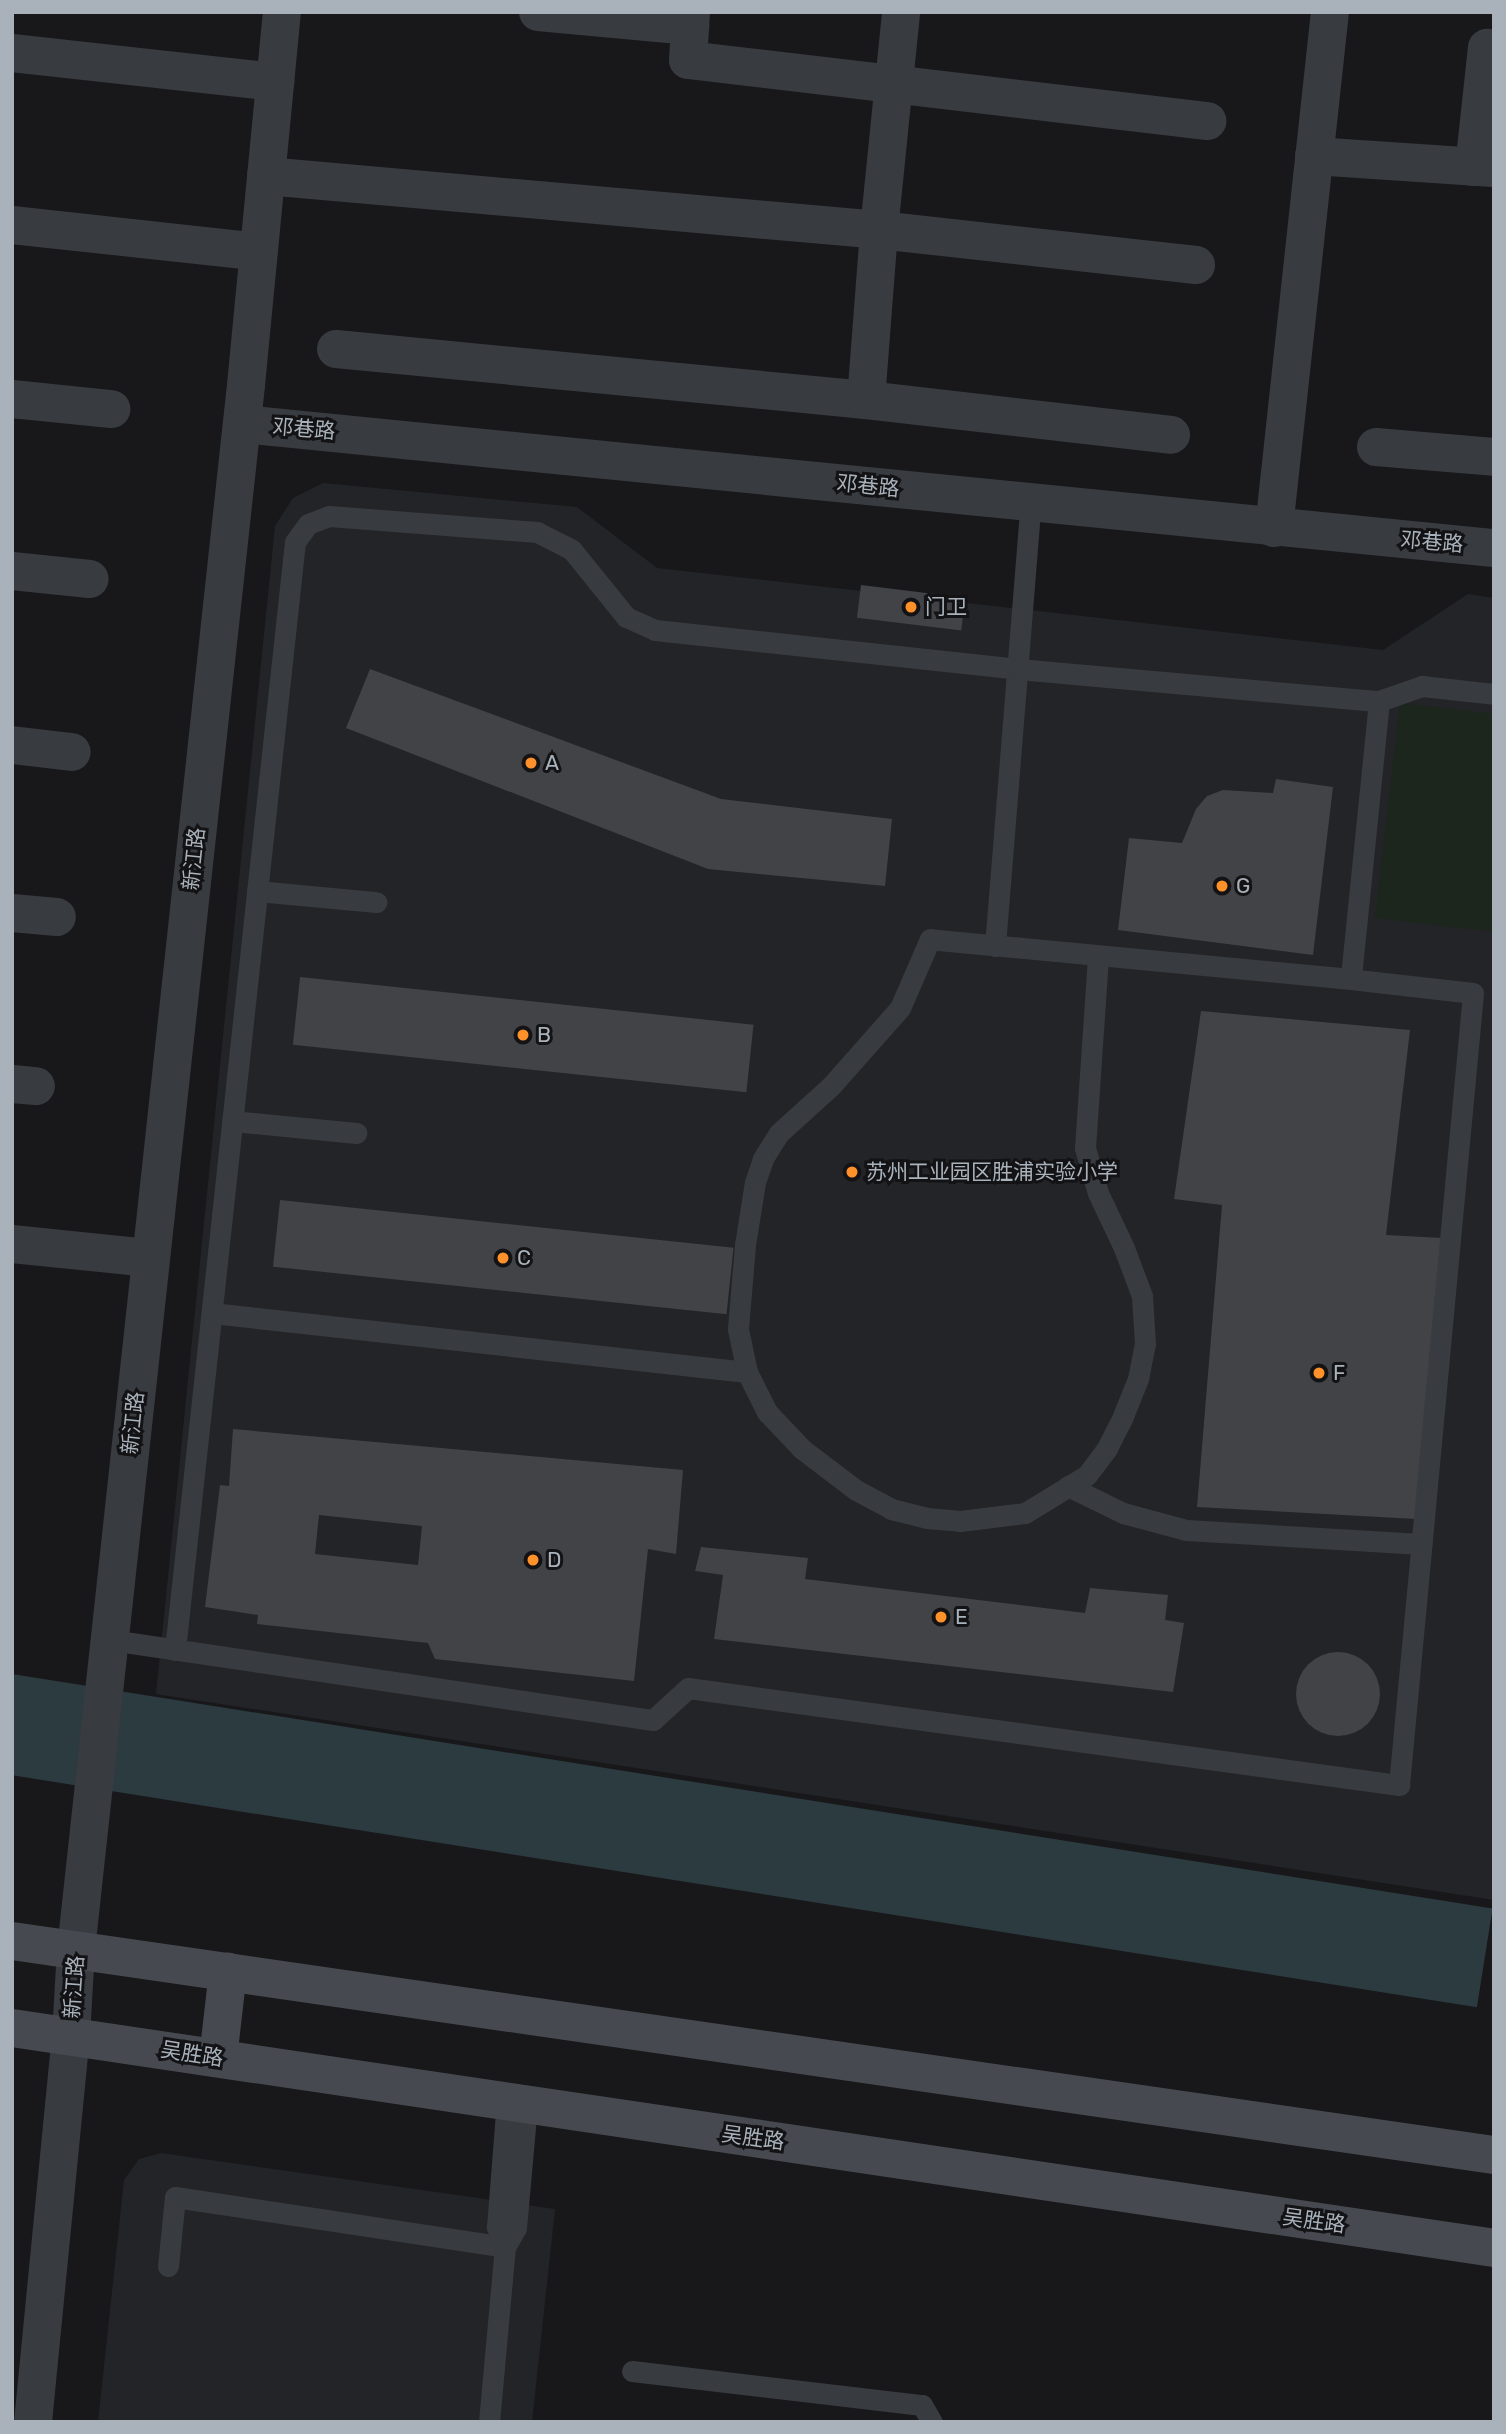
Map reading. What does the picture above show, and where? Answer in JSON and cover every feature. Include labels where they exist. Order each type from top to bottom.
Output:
[{"type":"main road","points":[[12,1941],[1494,2155]]},
{"type":"main road","points":[[218,2058],[228,1972]]},
{"type":"main road","name":"吴胜路","points":[[12,2028],[1494,2248]]},
{"type":"street","name":"新江路","points":[[33,2422],[71,2036],[76,1950],[95,1794],[149,1258],[242,424],[282,12]]},
{"type":"street","points":[[538,12],[691,19],[688,60],[1207,121]]},
{"type":"street","points":[[866,400],[879,230],[901,12]]},
{"type":"street","points":[[1274,528],[1330,12]]},
{"type":"street","points":[[1314,156],[1484,167],[1487,48]]},
{"type":"street","points":[[12,53],[275,82]]},
{"type":"street","points":[[266,176],[879,230],[1196,265]]},
{"type":"street","points":[[12,225],[259,252]]},
{"type":"street","points":[[336,349],[866,400],[1171,435]]},
{"type":"street","points":[[12,399],[111,410]]},
{"type":"street","name":"邓巷路","points":[[242,424],[1494,548]]},
{"type":"street","points":[[1376,447],[1494,457]]},
{"type":"street","points":[[12,571],[90,579]]},
{"type":"street","points":[[12,746],[72,752]]},
{"type":"street","points":[[12,913],[57,917]]},
{"type":"street","points":[[12,1244],[149,1258]]},
{"type":"lane","points":[[995,946],[1031,502]]},
{"type":"lane","points":[[175,1650],[295,542],[308,524],[329,516],[537,532],[572,550],[626,617],[655,630],[1018,669],[1379,701],[1422,686],[1494,694]]},
{"type":"lane","points":[[1351,979],[1379,701]]},
{"type":"lane","points":[[257,891],[376,902]]},
{"type":"lane","points":[[109,1659],[175,1650],[653,1720],[688,1688],[1399,1785],[1473,993],[930,939],[900,1008],[831,1086],[779,1133],[763,1159],[755,1182],[738,1329],[747,1372],[767,1412],[802,1448],[856,1490],[891,1509],[927,1518],[960,1521],[991,1519],[1025,1513],[1087,1475],[1107,1448],[1138,1379],[1145,1344],[1142,1296],[1125,1248],[1098,1193],[1085,1148],[1098,956]]},
{"type":"lane","points":[[232,1121],[356,1133]]},
{"type":"lane","points":[[212,1313],[747,1372]]},
{"type":"lane","points":[[1068,1486],[1123,1513],[1186,1530],[1422,1544]]},
{"type":"lane","points":[[489,2422],[505,2247],[497,2227],[517,2103]]},
{"type":"lane","points":[[167,2266],[175,2197],[505,2247]]},
{"type":"lane","points":[[632,2371],[922,2405],[932,2422]]},
{"type":"shaded area","name":"苏州工业园区胜浦实验小学","points":[[323,483],[577,507],[657,568],[1383,650],[1468,594],[1494,598],[1494,1900],[156,1694],[275,526],[293,498]]},
{"type":"shaded area","points":[[1400,703],[1494,714],[1494,932],[1375,918]]},
{"type":"shaded area","points":[[12,1674],[1493,1908],[1477,2007],[12,1775]]},
{"type":"shaded area","points":[[161,2153],[555,2209],[532,2422],[98,2422],[124,2180],[139,2159]]},
{"type":"building","name":"门卫","points":[[861,585],[965,598],[961,631],[857,618]]},
{"type":"building","name":"A","points":[[370,669],[721,799],[892,819],[885,886],[708,869],[346,728]]},
{"type":"building","name":"G","points":[[1276,779],[1333,787],[1313,955],[1118,930],[1129,838],[1182,843],[1196,809],[1207,796],[1223,790],[1273,793]]},
{"type":"building","name":"B","points":[[300,977],[754,1025],[746,1092],[293,1045]]},
{"type":"building","name":"F","points":[[1201,1011],[1410,1030],[1386,1235],[1442,1238],[1416,1519],[1197,1507],[1222,1205],[1174,1199]]},
{"type":"building","name":"C","points":[[280,1200],[734,1248],[726,1314],[273,1267]]},
{"type":"building","name":"D","points":[[233,1429],[683,1470],[676,1554],[648,1549],[634,1681],[435,1659],[428,1643],[257,1624],[258,1615],[205,1607],[220,1485],[229,1486]],"holes":[[[319,1515],[422,1526],[418,1565],[315,1554]]]},
{"type":"building","name":"E","points":[[701,1547],[808,1558],[805,1579],[1085,1613],[1090,1588],[1168,1595],[1165,1620],[1184,1623],[1173,1692],[714,1639],[723,1575],[695,1571]]},
{"type":"building","points":[[1338,1652],[1361,1659],[1373,1671],[1380,1694],[1373,1717],[1361,1729],[1338,1736],[1315,1729],[1303,1717],[1296,1694],[1303,1671],[1315,1659]]},
{"type":"place","name":"门卫","points":[[911,607]]},
{"type":"place","name":"A","points":[[531,763]]},
{"type":"place","name":"G","points":[[1222,886]]},
{"type":"place","name":"B","points":[[523,1035]]},
{"type":"place","name":"苏州工业园区胜浦实验小学","points":[[852,1172]]},
{"type":"place","name":"C","points":[[503,1258]]},
{"type":"place","name":"F","points":[[1319,1373]]},
{"type":"place","name":"D","points":[[533,1560]]},
{"type":"place","name":"E","points":[[941,1617]]}]
